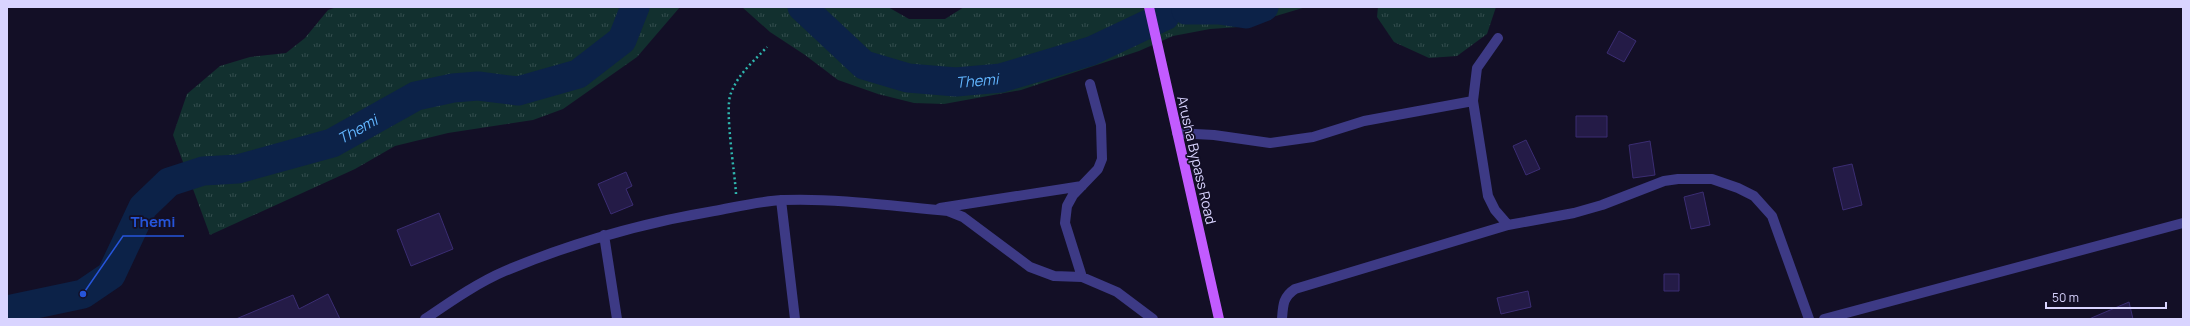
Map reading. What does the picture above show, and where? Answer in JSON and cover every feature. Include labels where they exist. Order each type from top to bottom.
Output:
[{"type":"main road","name":"Arusha Bypass Road","points":[[1149,7],[1219,319]]},
{"type":"street","points":[[1498,38],[1477,68],[1473,101],[1488,196],[1495,210],[1508,225]]},
{"type":"street","points":[[1082,278],[1065,223],[1067,206],[1082,186],[1098,169],[1102,159],[1101,125],[1090,84]]},
{"type":"street","points":[[1177,133],[1214,135],[1270,143],[1313,137],[1364,121],[1473,101]]},
{"type":"street","points":[[1282,319],[1283,300],[1295,289],[1508,225],[1581,211],[1664,181],[1678,179],[1712,179],[1738,188],[1754,196],[1772,216],[1809,319]]},
{"type":"street","points":[[930,209],[1082,186]]},
{"type":"street","points":[[781,200],[795,319]]},
{"type":"street","points":[[425,319],[454,299],[505,272],[604,235],[677,217],[781,200],[836,200],[948,211],[962,217],[1030,267],[1054,276],[1082,278],[1117,292],[1154,319]]},
{"type":"street","points":[[1824,319],[2183,223]]},
{"type":"street","points":[[604,235],[617,319]]},
{"type":"path","points":[[736,207],[734,164],[728,112],[730,94],[739,78],[767,47]]},
{"type":"green space","points":[[337,7],[680,7],[637,57],[563,109],[533,120],[448,133],[395,146],[355,169],[210,235],[173,135],[187,94],[220,66],[250,57],[286,53],[305,38],[328,10]]},
{"type":"green space","points":[[742,7],[888,7],[909,19],[945,19],[964,7],[1306,7],[1239,27],[1210,29],[1173,36],[1139,51],[1021,90],[944,104],[914,103],[878,94],[838,80],[805,55],[770,32]]},
{"type":"green space","points":[[1378,7],[1496,7],[1487,34],[1457,56],[1429,58],[1394,42],[1377,17]]},
{"type":"building","points":[[1619,31],[1636,41],[1624,62],[1607,53]]},
{"type":"building","points":[[1576,116],[1607,116],[1607,137],[1576,137]]},
{"type":"building","points":[[1526,140],[1540,169],[1526,175],[1513,146]]},
{"type":"building","points":[[1650,141],[1655,175],[1633,178],[1629,145]]},
{"type":"building","points":[[1852,164],[1862,205],[1843,210],[1833,168]]},
{"type":"building","points":[[626,172],[632,186],[626,189],[633,205],[611,214],[598,184]]},
{"type":"building","points":[[1703,192],[1710,225],[1691,229],[1684,197]]},
{"type":"building","points":[[439,213],[453,249],[411,266],[397,230]]},
{"type":"building","points":[[1664,274],[1679,274],[1679,291],[1664,291]]},
{"type":"building","points":[[1528,291],[1531,307],[1501,314],[1497,298]]},
{"type":"building","points":[[328,294],[340,319],[236,319],[293,295],[299,309]]},
{"type":"building","points":[[2129,302],[2133,319],[2089,319]]},
{"type":"waterway","name":"Themi","points":[[7,310],[83,294],[111,275],[143,207],[169,182],[203,171],[238,169],[332,143],[416,96],[453,88],[478,86],[518,91],[578,74],[622,40],[635,7]]},
{"type":"waterway","name":"Themi","points":[[802,7],[864,65],[908,78],[956,82],[1001,78],[1091,51],[1165,16]]},
{"type":"waterway","name":"Themi","points":[[1186,10],[1219,10],[1246,14],[1264,7]]},
{"type":"place","name":"Themi","points":[[83,294]]}]
